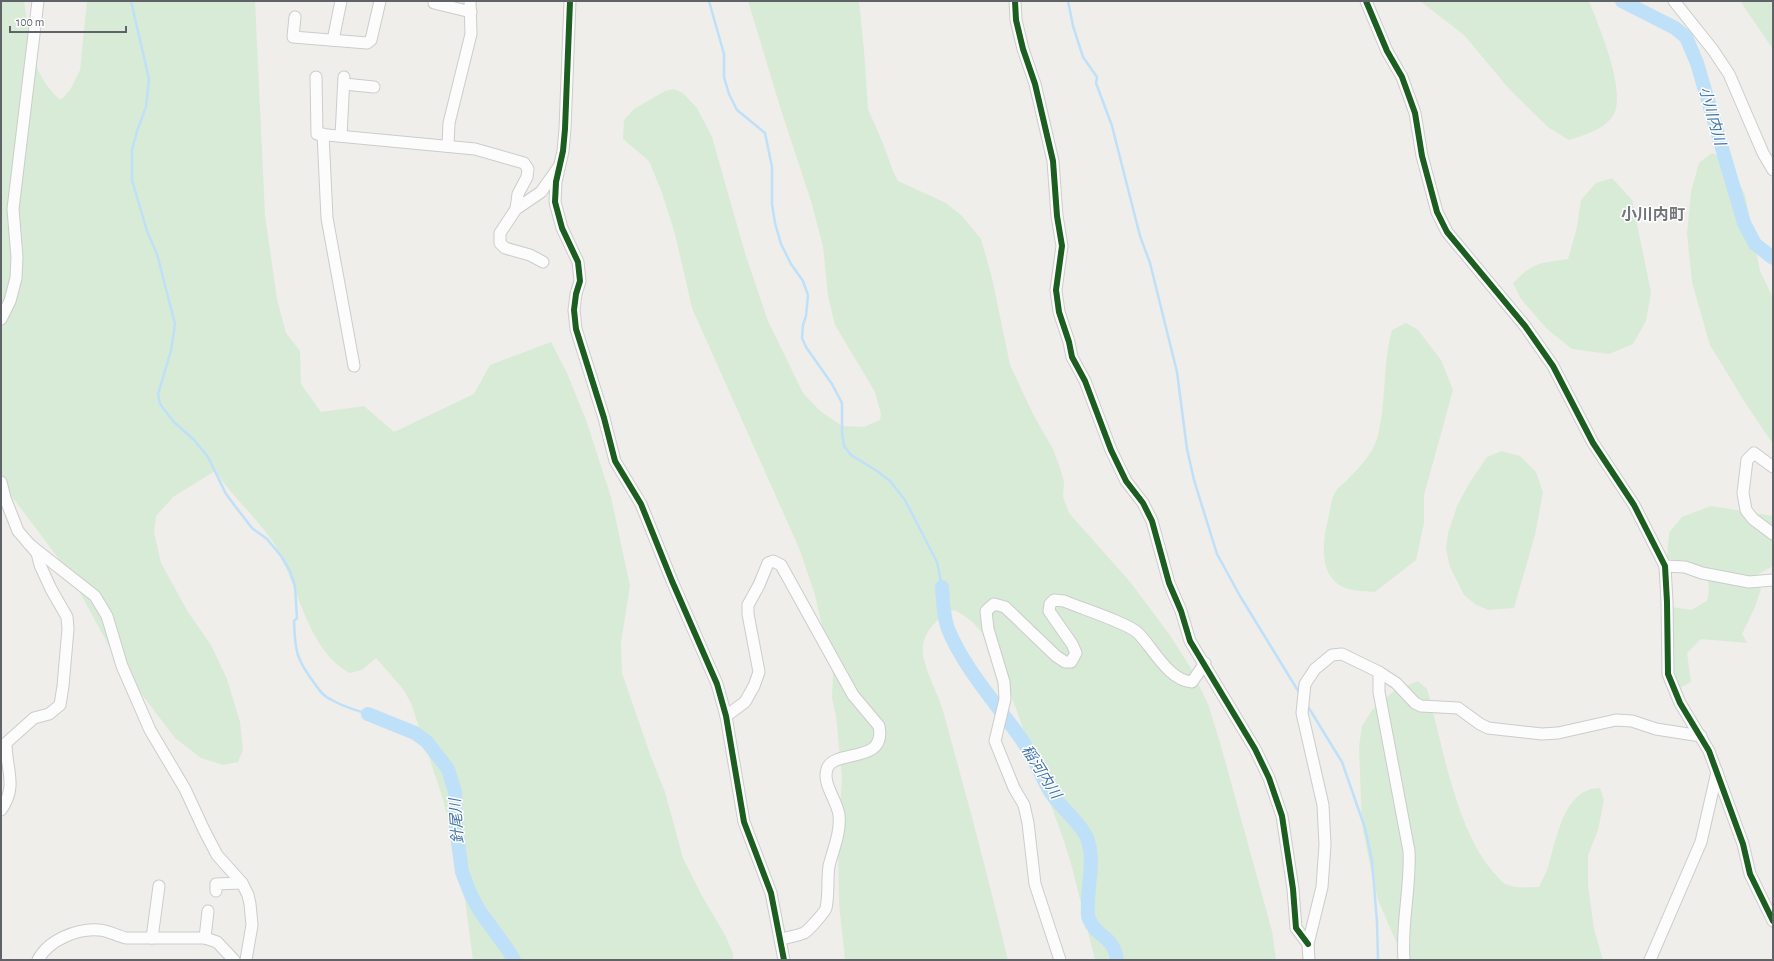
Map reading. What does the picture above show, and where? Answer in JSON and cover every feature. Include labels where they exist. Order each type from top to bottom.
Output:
[{"type":"street","points":[[1,319],[10,301],[16,278],[17,257],[13,209],[38,1]]},
{"type":"street","points":[[333,40],[342,1]]},
{"type":"street","points":[[295,17],[293,38],[367,43],[371,40],[380,1]]},
{"type":"street","points":[[570,1],[568,83],[563,144],[556,182],[555,202],[562,228],[578,262],[580,281],[576,294],[574,310],[576,329],[604,418],[615,461],[641,504],[672,581],[717,684],[726,716],[744,822],[771,893],[781,938],[784,960]]},
{"type":"street","points":[[1015,1],[1016,20],[1023,49],[1036,84],[1053,161],[1057,216],[1062,246],[1056,290],[1059,312],[1069,342],[1072,357],[1085,381],[1111,450],[1126,481],[1143,503],[1152,521],[1169,583],[1181,611],[1190,641],[1255,749],[1269,778],[1282,816],[1293,889],[1296,928],[1308,944]]},
{"type":"street","points":[[1366,1],[1387,51],[1405,84],[1415,113],[1422,156],[1437,212],[1447,232],[1525,326],[1554,366],[1592,443],[1634,504],[1665,566],[1668,616],[1668,674],[1680,704],[1709,751],[1743,844],[1750,874],[1773,921]]},
{"type":"street","points":[[1674,1],[1713,50],[1728,74],[1763,153],[1773,170]]},
{"type":"street","points":[[434,3],[471,7],[471,34],[449,123],[448,146]]},
{"type":"street","points":[[316,77],[317,134],[475,149],[524,163],[528,169],[527,177],[518,194],[516,209]]},
{"type":"street","points":[[341,136],[344,81],[374,87]]},
{"type":"street","points":[[323,134],[327,218],[354,366]]},
{"type":"street","points":[[543,262],[530,255],[505,248],[500,243],[500,233],[516,209],[540,192],[560,166]]},
{"type":"street","points":[[1773,467],[1754,453],[1747,460],[1743,493],[1746,510],[1753,519],[1773,534]]},
{"type":"street","points":[[1,482],[5,498],[18,531],[37,553],[40,565],[48,583],[67,616],[68,629],[64,686],[60,705],[49,714],[34,718],[6,744],[10,792],[8,800],[1,810]]},
{"type":"street","points":[[29,544],[95,596],[107,616],[122,666],[150,730],[185,789],[217,855],[242,883],[250,904],[252,925],[246,960]]},
{"type":"street","points":[[726,716],[744,702],[754,686],[759,672],[748,614],[748,605],[760,585],[768,563],[773,561],[781,565],[853,695],[879,726],[880,733],[876,744],[865,753],[835,760],[828,766],[825,776],[839,815],[838,828],[829,866],[826,909],[806,932],[781,938]]},
{"type":"street","points":[[1665,566],[1685,567],[1702,573],[1749,582],[1773,580]]},
{"type":"street","points":[[1060,960],[1035,884],[1028,823],[1024,805],[1014,788],[998,747],[995,735],[1005,699],[1004,682],[986,617],[986,611],[994,604],[1005,607],[1056,656],[1065,662],[1071,662],[1075,659],[1076,653],[1072,644],[1049,610],[1050,604],[1054,600],[1064,601],[1137,632],[1173,674],[1184,681],[1192,682],[1205,664]]},
{"type":"street","points":[[1308,960],[1308,944],[1322,887],[1325,845],[1323,805],[1302,712],[1305,684],[1315,669],[1332,655],[1342,654],[1379,672],[1396,683],[1414,703],[1421,706],[1458,708],[1488,728],[1542,734],[1558,733],[1616,720],[1701,736]]},
{"type":"street","points":[[1379,672],[1379,692],[1410,862],[1404,924],[1404,960]]},
{"type":"street","points":[[1650,960],[1700,842],[1717,772]]},
{"type":"street","points":[[216,891],[216,884],[242,883]]},
{"type":"street","points":[[152,938],[159,886]]},
{"type":"street","points":[[205,938],[208,910]]},
{"type":"street","points":[[38,960],[42,953],[58,940],[77,932],[101,930],[115,936],[126,938],[205,938],[217,942],[234,960]]},
{"type":"green space","points":[[1,1],[24,1],[30,39],[37,67],[46,84],[59,99],[63,98],[70,90],[80,70],[87,1],[255,1],[265,215],[277,299],[286,333],[300,351],[301,384],[321,412],[364,406],[394,432],[474,394],[490,365],[551,342],[567,373],[586,420],[611,497],[630,586],[621,643],[622,673],[651,757],[665,792],[683,858],[702,896],[724,933],[733,953],[733,960],[473,960],[460,861],[441,793],[411,703],[403,689],[376,658],[362,670],[350,673],[335,662],[323,648],[304,614],[282,558],[273,542],[215,471],[173,497],[156,516],[154,532],[161,563],[188,612],[211,645],[227,679],[240,722],[243,750],[238,762],[223,765],[201,758],[175,738],[118,663],[83,598],[59,559],[1,482]]},
{"type":"green space","points":[[748,1],[859,1],[868,109],[893,171],[898,181],[946,203],[962,216],[981,239],[992,278],[1010,365],[1034,416],[1053,449],[1064,482],[1063,497],[1069,513],[1131,583],[1169,634],[1190,667],[1208,704],[1272,931],[1276,960],[1095,960],[1064,841],[996,654],[974,623],[954,610],[944,615],[934,623],[927,633],[923,645],[924,660],[943,711],[977,835],[1008,960],[845,960],[839,903],[838,840],[842,778],[836,716],[832,698],[833,674],[815,595],[799,548],[692,308],[675,234],[661,190],[649,161],[623,139],[624,120],[634,109],[665,91],[674,89],[683,93],[697,108],[712,137],[745,253],[768,321],[803,393],[820,411],[842,426],[864,427],[880,420],[881,414],[875,392],[835,325],[828,296],[823,246],[811,201],[781,110]]},
{"type":"green space","points":[[1420,1],[1589,1],[1605,42],[1615,77],[1617,93],[1616,106],[1612,117],[1598,129],[1569,140],[1549,128],[1510,90],[1464,35]]},
{"type":"green space","points":[[1740,1],[1773,1],[1773,49]]},
{"type":"green space","points":[[1712,153],[1724,158],[1733,170],[1745,195],[1760,271],[1773,298],[1773,444],[1746,404],[1710,345],[1692,282],[1687,233],[1691,192],[1699,163]]},
{"type":"green space","points":[[1612,178],[1632,200],[1651,292],[1646,321],[1633,344],[1609,354],[1572,349],[1547,329],[1521,299],[1513,283],[1532,267],[1551,261],[1568,259],[1577,227],[1581,200],[1596,183]]},
{"type":"green space","points":[[1406,323],[1418,330],[1441,360],[1453,390],[1424,495],[1424,523],[1416,560],[1375,592],[1357,591],[1343,587],[1334,581],[1329,573],[1325,563],[1324,552],[1326,530],[1334,494],[1365,460],[1377,439],[1382,412],[1387,357],[1392,330]]},
{"type":"green space","points":[[1502,451],[1520,456],[1536,472],[1543,492],[1535,535],[1514,608],[1488,610],[1475,604],[1464,595],[1450,567],[1446,549],[1448,533],[1457,506],[1470,482],[1487,457]]},
{"type":"green space","points":[[1711,506],[1773,516],[1773,566],[1753,577],[1696,567],[1667,558],[1669,533],[1682,517]]},
{"type":"green space","points":[[1708,577],[1756,584],[1761,589],[1755,607],[1742,634],[1747,643],[1701,639],[1687,653],[1691,682],[1678,689],[1670,659],[1672,607],[1691,610],[1707,601],[1709,592]]},
{"type":"green space","points":[[1418,681],[1427,689],[1445,762],[1461,813],[1471,837],[1483,858],[1502,882],[1510,886],[1539,887],[1546,873],[1559,829],[1570,805],[1578,796],[1588,790],[1600,788],[1604,800],[1598,830],[1588,855],[1588,885],[1594,929],[1603,960],[1404,960],[1378,900],[1371,870],[1362,824],[1359,747],[1362,726],[1372,710],[1394,691]]},
{"type":"waterway","points":[[131,1],[149,79],[146,107],[132,150],[132,180],[147,231],[157,254],[175,324],[171,351],[158,394],[160,404],[174,422],[194,440],[208,457],[226,494],[252,528],[267,539],[281,556],[290,571],[295,586],[297,618],[294,621],[296,648],[304,668],[323,695],[343,706],[368,714]]},
{"type":"waterway","points":[[709,1],[724,54],[724,77],[729,94],[737,110],[765,133],[772,167],[772,204],[775,223],[781,244],[791,264],[803,281],[808,295],[802,338],[806,347],[832,384],[842,403],[842,433],[844,446],[851,455],[890,481],[905,500],[937,562],[942,587]]},
{"type":"waterway","points":[[1068,1],[1073,26],[1083,57],[1097,77],[1096,83],[1112,126],[1140,236],[1150,263],[1177,372],[1187,449],[1194,480],[1217,554],[1240,596],[1300,694]]},
{"type":"waterway","name":"小川内川","points":[[1622,1],[1675,28],[1686,37],[1697,63],[1744,223],[1755,244],[1773,258]]},
{"type":"waterway","name":"稲河内川","points":[[942,587],[946,624],[963,659],[1022,740],[1056,800],[1079,825],[1087,838],[1091,854],[1088,917],[1096,930],[1112,945],[1117,960]]},
{"type":"waterway","points":[[1307,705],[1342,762],[1365,828],[1372,861],[1377,922],[1378,960]]},
{"type":"waterway","name":"針尾川","points":[[368,714],[415,733],[427,742],[448,769],[455,792],[456,827],[462,872],[479,910],[514,960]]},
{"type":"cycle path","points":[[570,1],[565,129],[563,151],[556,182],[555,202],[562,228],[578,262],[580,281],[576,294],[574,310],[576,329],[604,418],[615,461],[641,504],[672,581],[717,684],[726,716],[744,822],[771,893],[784,960]]},
{"type":"cycle path","points":[[1015,1],[1016,20],[1023,49],[1035,84],[1053,161],[1057,216],[1062,246],[1056,290],[1059,312],[1069,342],[1072,357],[1085,381],[1111,450],[1126,481],[1143,503],[1152,521],[1169,583],[1181,611],[1190,641],[1255,749],[1269,778],[1282,816],[1293,889],[1296,928],[1308,944]]},
{"type":"cycle path","points":[[1366,1],[1387,51],[1402,77],[1415,113],[1422,156],[1437,212],[1447,232],[1525,326],[1553,366],[1593,443],[1634,505],[1665,566],[1668,674],[1680,703],[1709,751],[1743,844],[1750,874],[1773,921]]},
{"type":"district","name":"小川内町","points":[[1653,215]]}]
